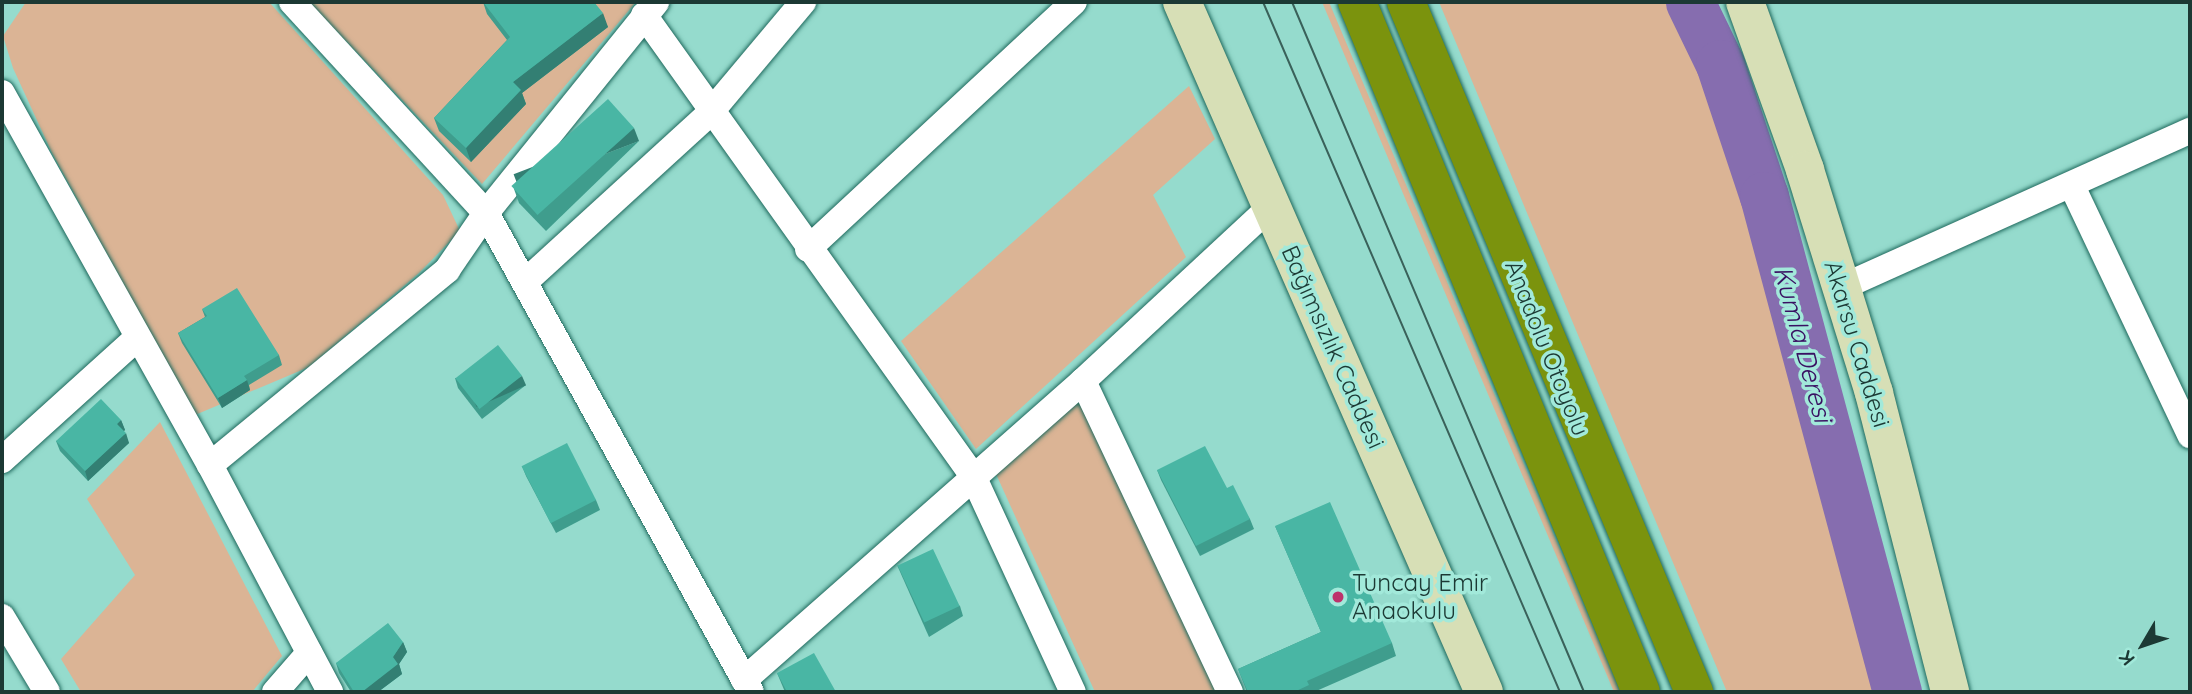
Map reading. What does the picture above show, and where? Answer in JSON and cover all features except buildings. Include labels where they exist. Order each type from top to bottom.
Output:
[{"type":"highway","name":"Anadolu Otoyolu","points":[[1357,2],[1641,692]]},
{"type":"highway","name":"Anadolu Otoyolu","points":[[1406,2],[1694,692]]},
{"type":"main road","name":"Bağımsızlık Caddesi","points":[[1182,2],[1484,692]]},
{"type":"main road","name":"Akarsu Caddesi","points":[[1745,2],[1801,157],[1874,393],[1950,692]]},
{"type":"street","points":[[292,2],[485,213],[747,686],[973,476],[1083,381],[1271,206]]},
{"type":"street","points":[[525,282],[710,113],[803,2]]},
{"type":"street","points":[[808,249],[1074,2]]},
{"type":"street","points":[[210,465],[447,270],[485,213],[650,9],[710,113],[973,476],[1073,692]]},
{"type":"street","points":[[2,93],[136,338],[210,465],[330,692]]},
{"type":"street","points":[[1840,288],[2190,131]]},
{"type":"street","points":[[2072,186],[2190,435]]},
{"type":"street","points":[[2,460],[136,338]]},
{"type":"street","points":[[1083,381],[1230,692]]},
{"type":"street","points":[[5,632],[47,692]]},
{"type":"street","points":[[275,692],[309,653]]},
{"type":"shaded area","points":[[26,2],[269,2],[443,195],[460,231],[419,273],[309,367],[195,415],[52,153],[13,68],[3,36]]},
{"type":"shaded area","points":[[309,2],[636,2],[482,184]]},
{"type":"shaded area","points":[[1322,2],[1329,2],[1620,692],[1614,692]]},
{"type":"shaded area","points":[[1439,2],[1673,2],[1715,87],[1883,692],[1727,692]]},
{"type":"shaded area","points":[[1189,86],[1215,139],[1153,195],[1186,257],[976,449],[901,341]]},
{"type":"shaded area","points":[[1081,400],[1217,692],[1095,692],[996,474]]},
{"type":"shaded area","points":[[160,422],[282,656],[252,692],[81,692],[61,659],[135,575],[87,499]]},
{"type":"waterway","name":"Kumla Deresi","points":[[1690,2],[1720,64],[1764,196],[1897,692]]},
{"type":"tram line","points":[[1263,2],[1560,692]]},
{"type":"tram line","points":[[1292,2],[1584,692]]},
{"type":"place","name":"Tuncay Emir Anaokulu","points":[[1338,597]]}]
